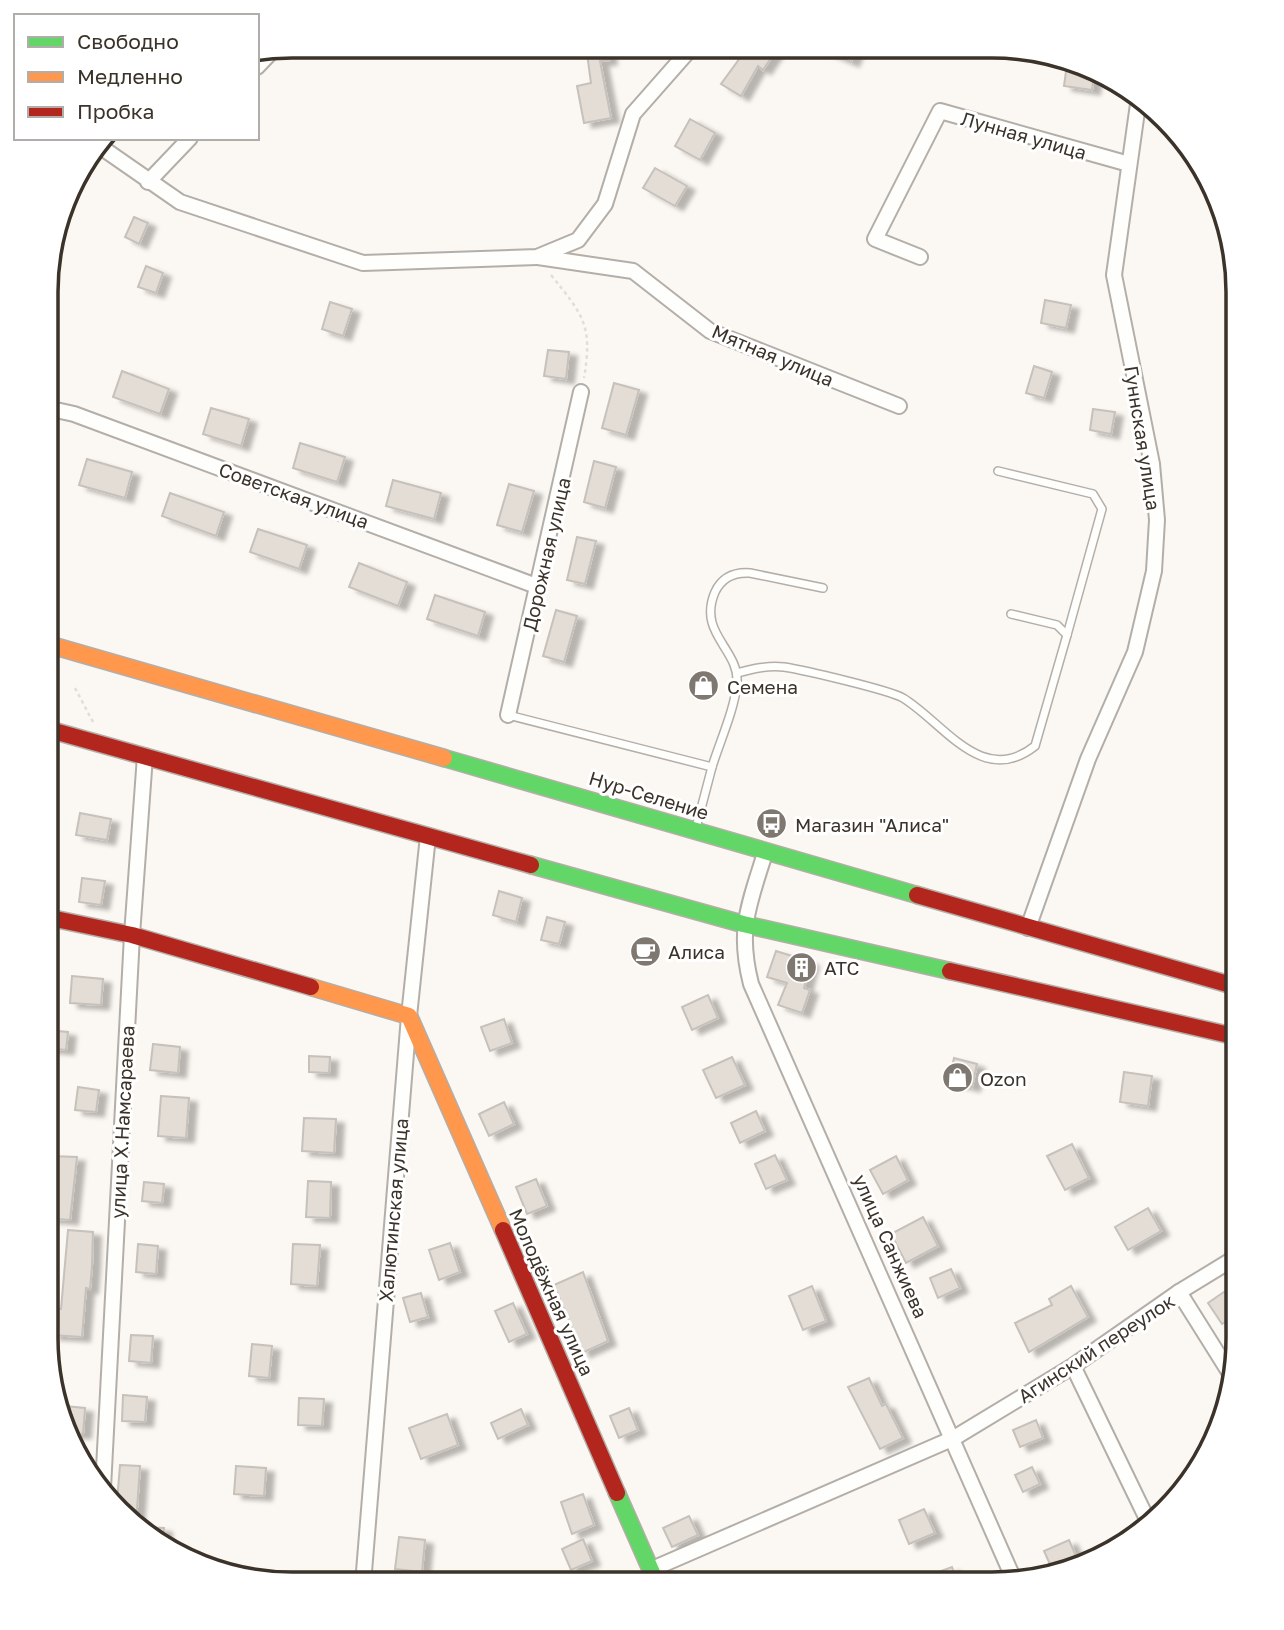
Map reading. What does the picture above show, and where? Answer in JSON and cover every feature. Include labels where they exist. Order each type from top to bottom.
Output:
[{"type":"main road","name":"Нур-Селение","points":[[58,647],[1226,984]]},
{"type":"main road","points":[[58,732],[743,924],[1226,1034]]},
{"type":"main road","points":[[58,920],[132,935],[409,1016]]},
{"type":"main road","name":"Молодёжная улица","points":[[409,1016],[651,1572]]},
{"type":"street","points":[[105,151],[148,182],[191,206],[363,263],[537,257],[578,240],[605,204],[633,114],[682,58]]},
{"type":"street","name":"Гуннская улица","points":[[1028,928],[1088,759],[1135,652],[1154,571],[1157,520],[1152,464],[1114,275],[1137,109]]},
{"type":"street","name":"Лунная улица","points":[[920,257],[875,239],[940,111],[1129,164]]},
{"type":"street","points":[[148,182],[188,140]]},
{"type":"street","name":"Мятная улица","points":[[537,257],[633,271],[710,331],[899,406]]},
{"type":"street","name":"Дорожная улица","points":[[508,715],[582,392]]},
{"type":"street","name":"Советская улица","points":[[58,410],[74,414],[539,587]]},
{"type":"street","name":"улица Х.Намсараева","points":[[104,1477],[132,935],[145,755]]},
{"type":"street","name":"Халютинская улица","points":[[364,1572],[409,1016],[428,836]]},
{"type":"street","name":"улица Санжиева","points":[[765,853],[743,924],[744,955],[751,984],[954,1438],[1011,1572]]},
{"type":"street","name":"Агинский переулок","points":[[664,1572],[954,1438],[1073,1366],[1226,1264]]},
{"type":"street","points":[[1179,1293],[1225,1365]]},
{"type":"street","points":[[1073,1366],[1145,1515]]},
{"type":"lane","points":[[737,673],[762,667],[783,667],[902,698],[959,745],[982,756],[1006,760],[1023,755],[1035,746],[1101,509],[1093,494],[998,471]]},
{"type":"lane","points":[[695,831],[737,685],[737,673],[712,626],[713,598],[718,585],[739,572],[823,588]]},
{"type":"lane","points":[[1011,614],[1057,625],[1067,635]]},
{"type":"lane","points":[[508,715],[712,768]]},
{"type":"path","points":[[537,257],[583,315],[589,350],[582,392]]},
{"type":"path","points":[[75,688],[94,722]]},
{"type":"building","points":[[588,58],[609,58],[600,61],[611,118],[584,123],[577,86],[591,83]]},
{"type":"building","points":[[740,58],[771,58],[763,70],[758,66],[741,96],[721,84]]},
{"type":"building","points":[[1066,70],[1093,81],[1092,90],[1064,86]]},
{"type":"building","points":[[690,119],[715,133],[700,160],[675,146]]},
{"type":"building","points":[[655,168],[687,186],[675,206],[643,188]]},
{"type":"building","points":[[134,217],[148,223],[139,244],[125,237]]},
{"type":"building","points":[[146,266],[163,273],[156,293],[138,287]]},
{"type":"building","points":[[1045,300],[1071,305],[1066,328],[1041,323]]},
{"type":"building","points":[[330,302],[352,309],[343,336],[322,329]]},
{"type":"building","points":[[548,350],[569,352],[566,379],[544,376]]},
{"type":"building","points":[[1034,366],[1052,372],[1044,398],[1026,393]]},
{"type":"building","points":[[122,371],[169,389],[160,414],[113,397]]},
{"type":"building","points":[[614,383],[639,390],[626,435],[602,428]]},
{"type":"building","points":[[211,408],[249,419],[241,446],[203,434]]},
{"type":"building","points":[[1093,409],[1115,412],[1111,434],[1090,430]]},
{"type":"building","points":[[300,443],[345,457],[337,482],[293,468]]},
{"type":"building","points":[[87,459],[132,472],[125,498],[79,485]]},
{"type":"building","points":[[594,461],[616,467],[605,508],[584,502]]},
{"type":"building","points":[[393,480],[441,493],[434,519],[386,506]]},
{"type":"building","points":[[509,484],[534,491],[522,532],[497,525]]},
{"type":"building","points":[[170,493],[224,512],[216,536],[162,516]]},
{"type":"building","points":[[258,529],[307,545],[299,569],[250,552]]},
{"type":"building","points":[[577,537],[596,541],[585,584],[567,580]]},
{"type":"building","points":[[359,563],[407,582],[398,606],[349,587]]},
{"type":"building","points":[[435,595],[485,612],[478,636],[427,619]]},
{"type":"building","points":[[556,610],[577,616],[564,662],[543,656]]},
{"type":"building","points":[[80,813],[111,819],[107,840],[76,835]]},
{"type":"building","points":[[82,878],[105,881],[101,905],[79,902]]},
{"type":"building","points":[[499,891],[522,898],[516,922],[493,915]]},
{"type":"building","points":[[547,917],[565,922],[559,944],[541,940]]},
{"type":"building","points":[[776,951],[811,962],[804,988],[810,990],[802,1013],[778,1005],[787,983],[767,977]]},
{"type":"building","points":[[72,976],[103,979],[101,1005],[70,1003]]},
{"type":"building","points":[[708,995],[718,1018],[692,1030],[682,1007]]},
{"type":"building","points":[[504,1019],[512,1043],[490,1051],[481,1027]]},
{"type":"building","points":[[58,1031],[68,1032],[66,1050],[58,1049]]},
{"type":"building","points":[[153,1044],[180,1047],[178,1073],[150,1070]]},
{"type":"building","points":[[309,1056],[330,1057],[329,1073],[309,1072]]},
{"type":"building","points":[[732,1057],[745,1085],[716,1098],[703,1070]]},
{"type":"building","points":[[954,1058],[977,1064],[972,1087],[949,1081]]},
{"type":"building","points":[[1124,1072],[1152,1076],[1148,1106],[1120,1102]]},
{"type":"building","points":[[78,1087],[99,1090],[96,1112],[75,1110]]},
{"type":"building","points":[[161,1096],[189,1098],[186,1138],[158,1136]]},
{"type":"building","points":[[504,1102],[514,1124],[489,1136],[479,1114]]},
{"type":"building","points":[[756,1111],[765,1131],[740,1143],[731,1123]]},
{"type":"building","points":[[304,1118],[336,1119],[334,1153],[302,1151]]},
{"type":"building","points":[[1072,1144],[1089,1178],[1065,1190],[1047,1156]]},
{"type":"building","points":[[775,1155],[787,1180],[766,1189],[755,1164]]},
{"type":"building","points":[[58,1156],[77,1157],[70,1220],[58,1219]]},
{"type":"building","points":[[896,1156],[908,1180],[883,1194],[870,1170]]},
{"type":"building","points":[[536,1179],[547,1206],[527,1214],[516,1187]]},
{"type":"building","points":[[308,1181],[331,1182],[330,1218],[306,1217]]},
{"type":"building","points":[[144,1182],[164,1184],[162,1203],[142,1201]]},
{"type":"building","points":[[1148,1208],[1161,1231],[1128,1250],[1115,1227]]},
{"type":"building","points":[[923,1217],[938,1246],[906,1263],[891,1234]]},
{"type":"building","points":[[68,1230],[93,1232],[90,1289],[86,1288],[82,1337],[58,1335],[58,1309],[61,1309]]},
{"type":"building","points":[[450,1243],[460,1272],[439,1280],[429,1250]]},
{"type":"building","points":[[138,1244],[158,1246],[156,1274],[136,1272]]},
{"type":"building","points":[[293,1244],[320,1245],[317,1286],[291,1284]]},
{"type":"building","points":[[951,1269],[960,1288],[938,1298],[930,1278]]},
{"type":"building","points":[[583,1272],[608,1341],[582,1353],[554,1285]]},
{"type":"building","points":[[812,1286],[826,1321],[803,1330],[789,1296]]},
{"type":"building","points":[[1071,1286],[1088,1317],[1029,1352],[1015,1323],[1052,1305],[1049,1299]]},
{"type":"building","points":[[1226,1290],[1226,1322],[1222,1324],[1208,1303]]},
{"type":"building","points":[[421,1293],[428,1317],[410,1322],[403,1298]]},
{"type":"building","points":[[513,1303],[527,1334],[509,1342],[495,1311]]},
{"type":"building","points":[[131,1335],[153,1336],[151,1363],[129,1361]]},
{"type":"building","points":[[252,1344],[272,1346],[269,1378],[249,1376]]},
{"type":"building","points":[[869,1378],[882,1406],[886,1404],[903,1438],[880,1449],[848,1387]]},
{"type":"building","points":[[123,1395],[147,1397],[145,1422],[122,1421]]},
{"type":"building","points":[[299,1398],[324,1399],[322,1426],[298,1425]]},
{"type":"building","points":[[69,1406],[85,1408],[83,1434],[79,1434]]},
{"type":"building","points":[[629,1408],[638,1430],[619,1438],[610,1416]]},
{"type":"building","points":[[521,1409],[528,1425],[498,1439],[491,1423]]},
{"type":"building","points":[[447,1414],[458,1445],[421,1459],[409,1428]]},
{"type":"building","points":[[1036,1420],[1043,1438],[1020,1447],[1013,1430]]},
{"type":"building","points":[[120,1465],[140,1466],[137,1514],[118,1495]]},
{"type":"building","points":[[236,1466],[266,1468],[264,1496],[234,1494]]},
{"type":"building","points":[[1032,1467],[1040,1484],[1023,1492],[1015,1475]]},
{"type":"building","points":[[583,1494],[594,1525],[572,1534],[561,1502]]},
{"type":"building","points":[[924,1509],[935,1533],[909,1544],[899,1520]]},
{"type":"building","points":[[689,1516],[698,1535],[672,1547],[663,1528]]},
{"type":"building","points":[[399,1537],[425,1540],[422,1572],[395,1569]]},
{"type":"building","points":[[583,1539],[592,1561],[571,1570],[562,1549]]},
{"type":"building","points":[[1069,1540],[1076,1556],[1050,1565],[1044,1551]]},
{"type":"building","points":[[952,1567],[954,1572],[938,1572]]},
{"type":"traffic: fast","points":[[444,758],[917,895]]},
{"type":"traffic: fast","points":[[531,865],[743,924],[950,971]]},
{"type":"traffic: fast","points":[[617,1493],[652,1572]]},
{"type":"traffic: slow","points":[[58,647],[444,758]]},
{"type":"traffic: slow","points":[[311,987],[409,1016],[503,1230]]},
{"type":"traffic: jam","points":[[58,732],[531,865]]},
{"type":"traffic: jam","points":[[917,895],[1226,984]]},
{"type":"traffic: jam","points":[[58,920],[132,935],[311,987]]},
{"type":"traffic: jam","points":[[950,971],[1226,1034]]},
{"type":"traffic: jam","points":[[503,1230],[617,1493]]},
{"type":"place","name":"Семена","points":[[704,686]]},
{"type":"place","name":"Магазин \"Алиса\"","points":[[772,824]]},
{"type":"place","name":"Алиса","points":[[645,951]]},
{"type":"place","name":"АТС","points":[[801,967]]},
{"type":"place","name":"Ozon","points":[[957,1078]]}]
